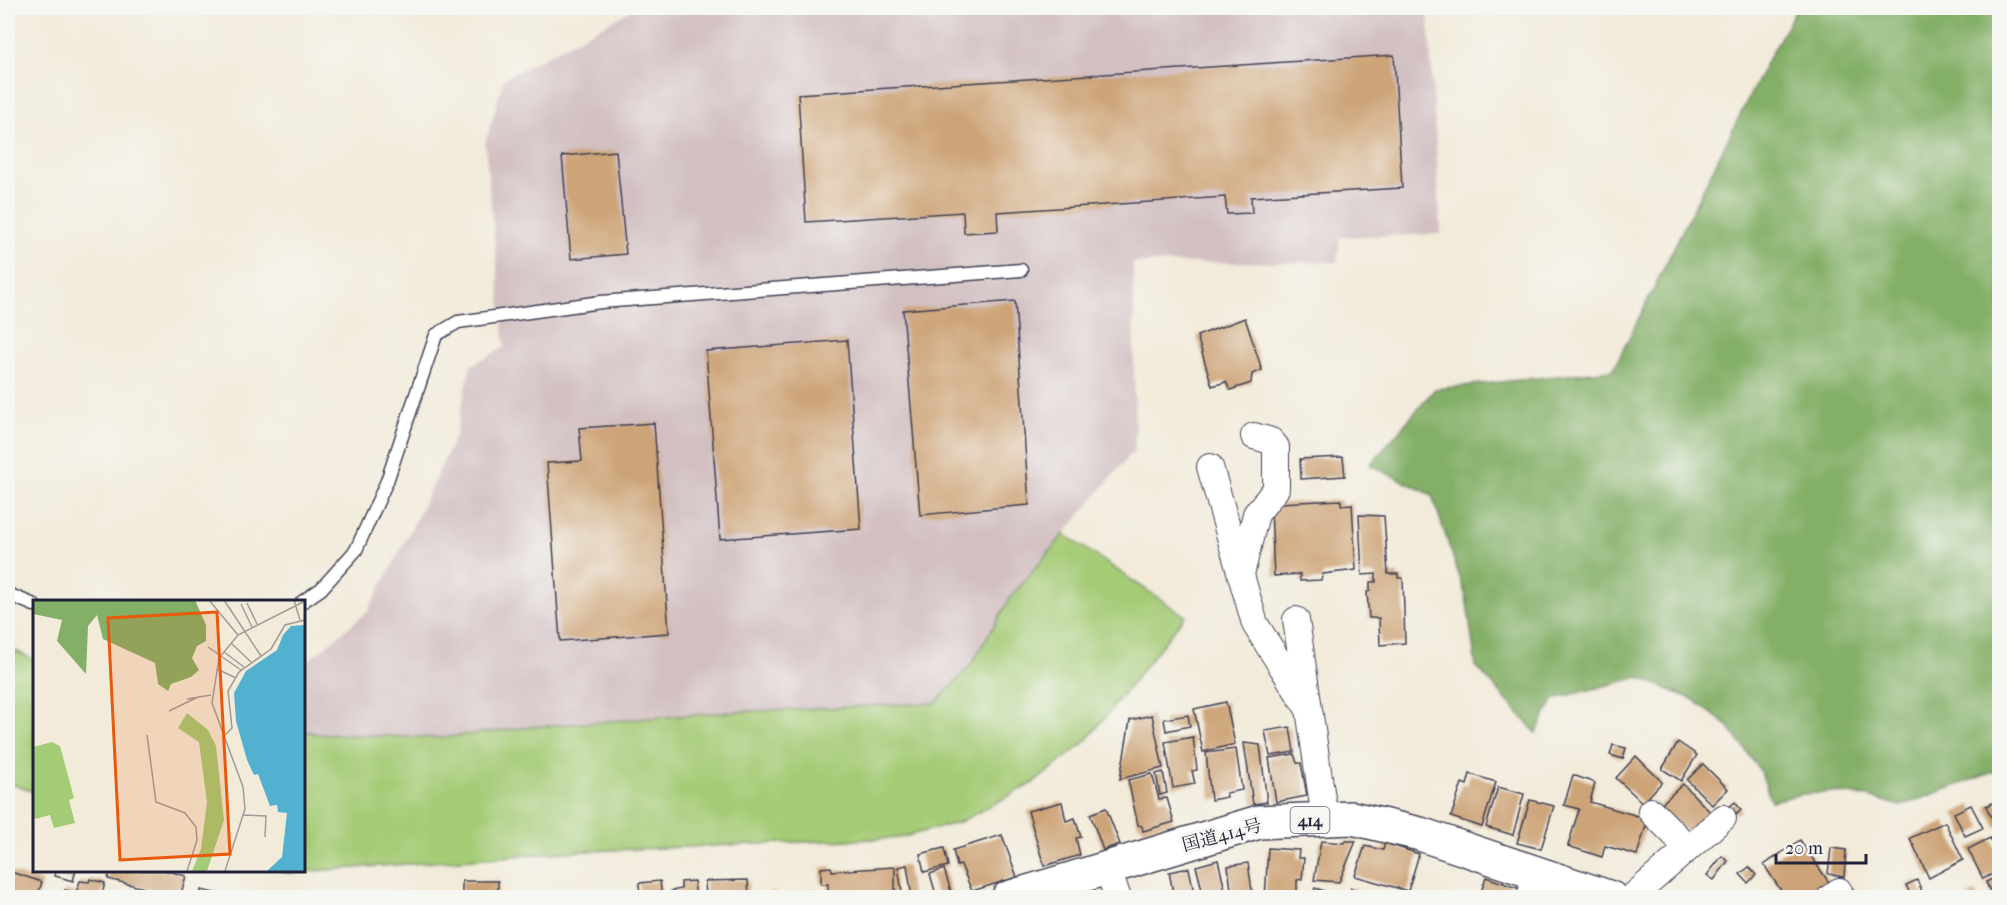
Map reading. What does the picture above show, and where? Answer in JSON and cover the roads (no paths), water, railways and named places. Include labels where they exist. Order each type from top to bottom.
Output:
[{"type":"highway","name":"国道414号","points":[[1008,897],[1259,822],[1352,818],[1420,834],[1533,885],[1611,897]]},
{"type":"street","points":[[1240,574],[1256,514],[1276,489],[1276,447],[1271,441],[1254,436]]},
{"type":"street","points":[[1210,467],[1255,624],[1308,708]]},
{"type":"street","points":[[1296,620],[1324,819]]},
{"type":"street","points":[[1651,811],[1688,848]]},
{"type":"street","points":[[1631,897],[1724,818]]},
{"type":"street","points":[[1107,867],[1118,897]]},
{"type":"lane","points":[[304,601],[321,590],[356,550],[387,481],[436,335],[458,322],[601,302],[1021,270]]},
{"type":"lane","points":[[8,594],[33,605]]}]
